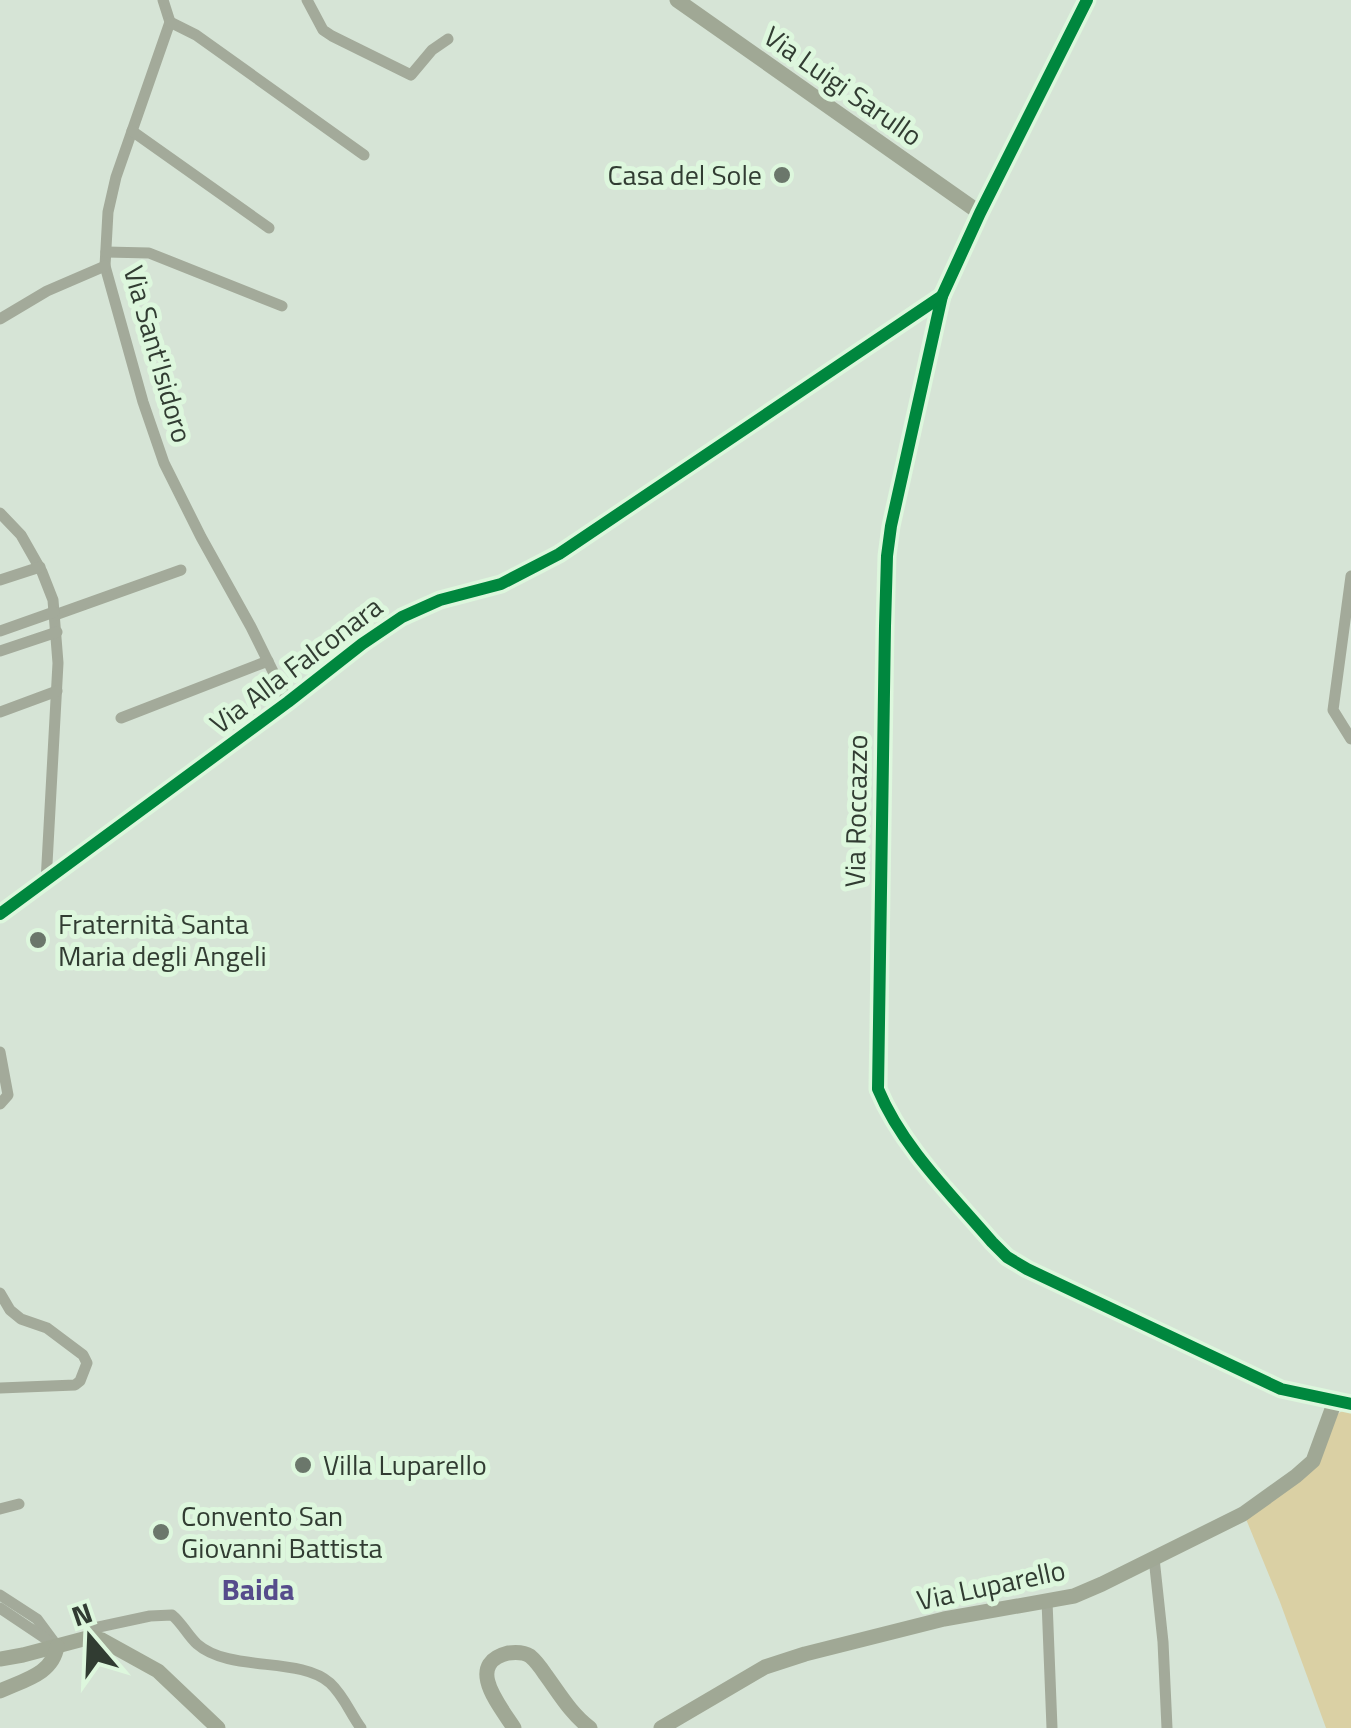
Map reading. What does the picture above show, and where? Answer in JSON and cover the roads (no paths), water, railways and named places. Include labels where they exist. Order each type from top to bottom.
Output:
[{"type":"street","points":[[307,0],[323,30],[411,75],[432,50],[448,39]]},
{"type":"street","name":"Via Luigi Sarullo","points":[[677,0],[980,214]]},
{"type":"street","name":"Via Roccazzo","points":[[1087,0],[942,296],[891,526],[886,556],[878,1089],[904,1137],[1008,1257],[1054,1283],[1281,1388],[1343,1402]]},
{"type":"street","points":[[166,1],[170,22],[196,35],[364,155]]},
{"type":"street","name":"Via Sant'Isidoro","points":[[170,22],[116,177],[108,212],[105,259],[143,402],[164,463],[288,702]]},
{"type":"street","points":[[132,131],[268,228]]},
{"type":"street","points":[[0,319],[105,259],[148,252],[282,306]]},
{"type":"street","name":"Via Alla Falconara","points":[[0,914],[402,617],[440,600],[501,584],[559,554],[942,296]]},
{"type":"street","points":[[0,513],[21,535],[40,567],[53,600],[57,632],[46,882]]},
{"type":"street","points":[[0,580],[40,567]]},
{"type":"street","points":[[0,631],[181,570]]},
{"type":"street","points":[[1351,576],[1333,710],[1351,739]]},
{"type":"street","points":[[0,651],[57,632]]},
{"type":"street","points":[[121,718],[268,661]]},
{"type":"street","points":[[0,712],[57,691]]},
{"type":"street","points":[[0,1052],[8,1095],[0,1104]]},
{"type":"street","points":[[0,1293],[21,1319],[47,1328],[87,1363],[75,1385],[0,1388]]},
{"type":"street","name":"Via Luparello","points":[[661,1728],[766,1667],[944,1619],[1074,1596],[1154,1558],[1243,1514],[1313,1462],[1343,1402]]},
{"type":"street","points":[[0,1509],[19,1504]]},
{"type":"street","points":[[1154,1558],[1168,1728]]},
{"type":"street","points":[[0,1594],[37,1619],[57,1646],[55,1660],[44,1670],[0,1690]]},
{"type":"street","points":[[1047,1602],[1052,1728]]},
{"type":"street","points":[[0,1608],[57,1646]]},
{"type":"street","points":[[91,1637],[94,1628],[172,1614],[197,1645],[223,1657],[305,1671],[327,1680],[343,1697],[361,1728]]},
{"type":"street","points":[[0,1659],[91,1637],[102,1640],[158,1671],[218,1728]]},
{"type":"street","points":[[514,1728],[491,1691],[486,1671],[502,1654],[516,1652],[528,1654],[536,1662],[577,1718],[590,1728]]},
{"type":"place","name":"Casa del Sole","points":[[782,175]]},
{"type":"place","name":"Fraternità Santa Maria degli Angeli","points":[[38,940]]},
{"type":"place","name":"Villa Luparello","points":[[303,1465]]},
{"type":"place","name":"Convento San Giovanni Battista","points":[[161,1532]]},
{"type":"district","name":"Baida","points":[[258,1590]]}]
